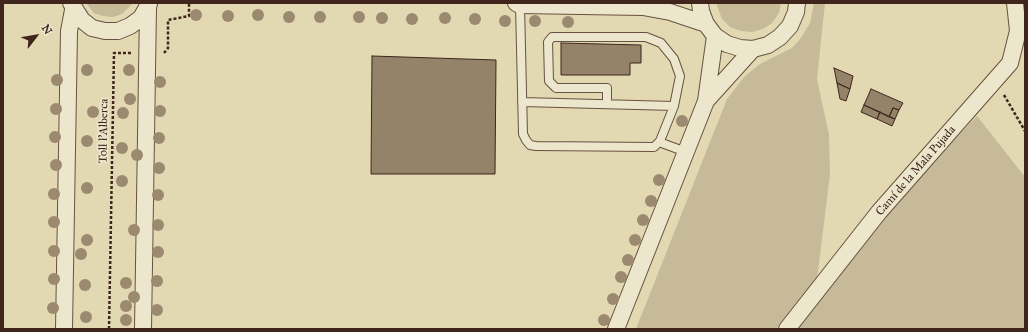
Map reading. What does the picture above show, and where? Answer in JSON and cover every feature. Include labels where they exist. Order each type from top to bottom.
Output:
[{"type":"street","points":[[700,3],[701,11],[711,30],[726,44],[740,48],[753,49],[768,45],[780,37],[790,26],[796,12],[797,3]]},
{"type":"street","name":"Camí de la Mala Pujada","points":[[787,329],[879,212],[1010,63],[1018,31],[1015,3]]},
{"type":"street","points":[[518,4],[644,7],[670,12],[711,30]]},
{"type":"street","points":[[143,329],[149,5]]},
{"type":"street","points":[[72,6],[82,20],[92,28],[112,31],[130,26],[141,18],[149,5]]},
{"type":"street","points":[[64,329],[69,31],[72,6]]},
{"type":"street","points":[[616,329],[706,101],[711,30]]},
{"type":"street","points":[[706,101],[753,49]]},
{"type":"lane","points":[[518,4],[523,134],[530,145],[654,147],[659,142],[674,106],[680,76],[674,59],[660,43],[646,37],[552,37],[548,42],[549,81],[556,88],[607,88],[606,104]]},
{"type":"lane","points":[[522,102],[674,106]]},
{"type":"lane","points":[[659,142],[686,152]]},
{"type":"path","name":"Toll l'Alberca","points":[[109,329],[114,53],[165,53],[168,48],[168,20],[189,16],[189,3]]},
{"type":"path","points":[[994,82],[1008,100],[1025,131]]},
{"type":"shaded area","points":[[86,3],[133,3],[122,14],[113,17],[94,13]]},
{"type":"shaded area","points":[[716,3],[781,3],[779,13],[772,23],[763,29],[752,32],[741,31],[730,27],[722,19]]},
{"type":"shaded area","points":[[814,3],[825,3],[817,79],[829,135],[830,174],[817,279],[776,329],[636,329],[727,99],[744,77],[760,64],[792,48],[801,38],[810,23]]},
{"type":"shaded area","points":[[977,116],[1025,177],[1025,329],[792,329],[913,183]]},
{"type":"building","points":[[561,43],[641,45],[641,63],[630,63],[630,75],[561,75]]},
{"type":"building","points":[[372,56],[496,60],[495,174],[371,174]]},
{"type":"building","points":[[834,68],[853,76],[850,89],[837,83]]},
{"type":"building","points":[[837,83],[850,89],[846,101],[840,99]]},
{"type":"building","points":[[871,89],[903,103],[899,110],[893,108],[889,117],[864,105]]},
{"type":"building","points":[[864,105],[880,112],[877,119],[861,112]]},
{"type":"building","points":[[893,108],[899,110],[895,119],[889,117]]},
{"type":"building","points":[[880,112],[895,119],[892,126],[877,119]]}]
